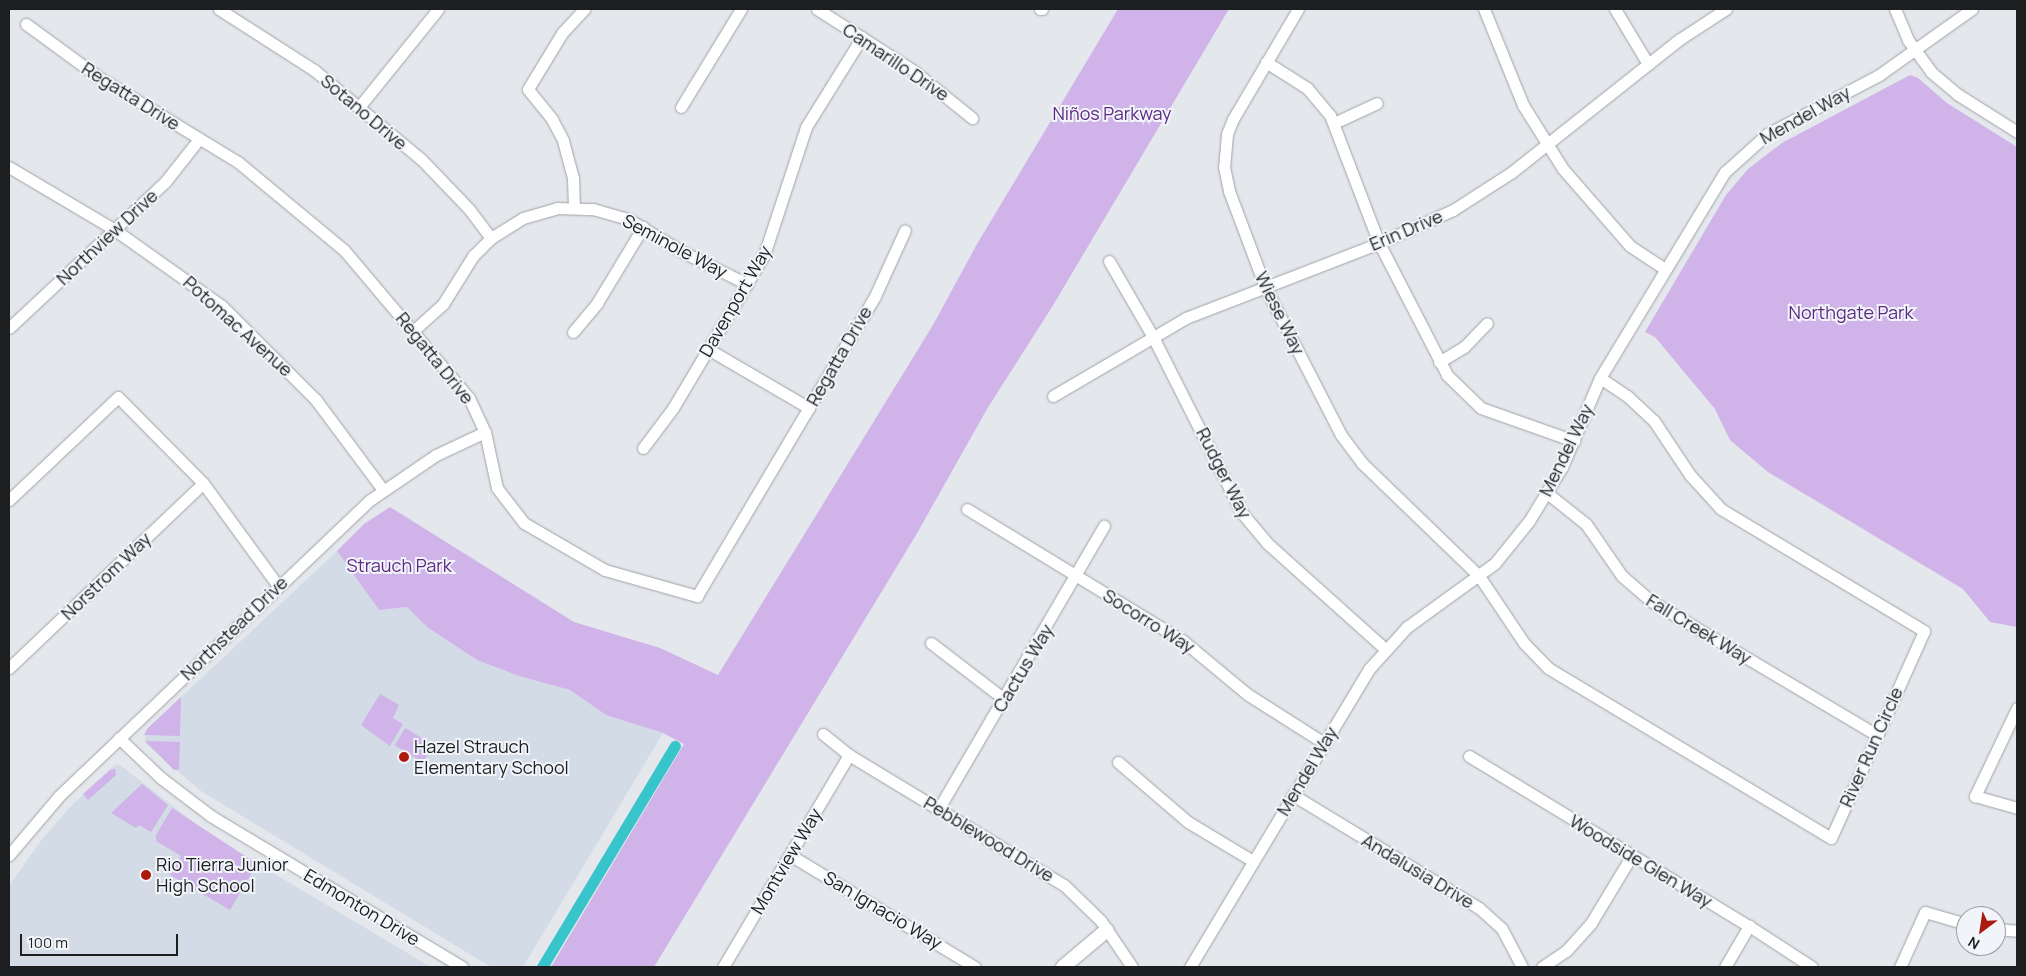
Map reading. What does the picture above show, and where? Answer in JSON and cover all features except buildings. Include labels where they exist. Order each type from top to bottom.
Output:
[{"type":"street","name":"Sotano Drive","points":[[219,9],[294,55],[359,107],[441,178],[491,238]]},
{"type":"street","points":[[359,107],[438,9]]},
{"type":"street","points":[[574,207],[573,178],[563,140],[552,120],[528,89],[562,33],[584,9]]},
{"type":"street","points":[[681,107],[741,9]]},
{"type":"street","name":"Camarillo Drive","points":[[817,9],[935,86],[972,118]]},
{"type":"street","name":"Wiese Way","points":[[1298,9],[1233,119],[1227,134],[1224,167],[1229,191],[1265,287],[1350,449],[1479,576]]},
{"type":"street","points":[[1484,9],[1506,71],[1546,145],[1611,227],[1630,246],[1665,269]]},
{"type":"street","points":[[1615,9],[1648,64]]},
{"type":"street","name":"Erin Drive","points":[[1053,396],[1186,318],[1379,243],[1453,210],[1505,177],[1648,64],[1726,9]]},
{"type":"street","points":[[1894,9],[1915,52],[1943,84],[2017,132]]},
{"type":"street","name":"Mendel Way","points":[[1190,967],[1324,743],[1385,649],[1427,612],[1479,576],[1519,536],[1547,493],[1574,441],[1600,378],[1714,187],[1752,145],[1915,52],[1972,9]]},
{"type":"street","name":"Regatta Drive","points":[[26,24],[74,61],[238,162],[344,250],[469,398],[485,432],[497,488],[524,523],[605,570],[697,596],[875,296],[905,230]]},
{"type":"street","name":"Davenport Way","points":[[643,448],[673,408],[747,284],[773,235],[781,196],[806,127],[862,37]]},
{"type":"street","points":[[1266,62],[1307,88],[1334,123],[1379,243],[1439,362],[1457,388],[1482,408],[1574,441]]},
{"type":"street","points":[[1334,123],[1377,104]]},
{"type":"street","name":"Northview Drive","points":[[9,328],[165,182],[200,139]]},
{"type":"street","name":"Potomac Avenue","points":[[9,167],[115,230],[187,278],[254,336],[322,406],[383,490]]},
{"type":"street","name":"Seminole Way","points":[[413,330],[444,304],[473,256],[491,238],[523,218],[574,207],[611,213],[643,227],[681,251],[747,284]]},
{"type":"street","points":[[574,332],[611,282],[643,227]]},
{"type":"street","name":"Rudger Way","points":[[1109,261],[1153,337],[1242,513],[1267,543],[1385,649]]},
{"type":"street","points":[[1439,362],[1464,347],[1487,323]]},
{"type":"street","points":[[708,349],[809,408]]},
{"type":"street","name":"River Run Circle","points":[[1479,576],[1524,643],[1548,668],[1831,838],[1924,631],[1721,509],[1690,475],[1654,421],[1627,396],[1600,378]]},
{"type":"street","points":[[9,500],[118,397],[203,483],[278,586]]},
{"type":"street","name":"Northstead Drive","points":[[9,855],[59,796],[278,586],[383,490],[436,455],[485,432]]},
{"type":"street","name":"Norstrom Way","points":[[9,668],[203,483]]},
{"type":"street","name":"Fall Creek Way","points":[[1547,493],[1586,524],[1611,562],[1636,590],[1877,735]]},
{"type":"street","name":"Socorro Way","points":[[967,509],[1182,640],[1247,694],[1324,743]]},
{"type":"street","name":"Cactus Way","points":[[940,808],[1077,577],[1104,526]]},
{"type":"street","points":[[931,643],[1004,699]]},
{"type":"street","points":[[2017,708],[1976,796],[2017,808]]},
{"type":"street","name":"Pebblewood Drive","points":[[823,734],[850,755],[1064,885],[1107,930],[1132,967]]},
{"type":"street","name":"Edmonton Drive","points":[[119,738],[161,778],[211,816],[462,967]]},
{"type":"street","name":"Montview Way","points":[[723,967],[850,755]]},
{"type":"street","name":"Woodside Glen Way","points":[[1469,756],[1749,926],[1812,967]]},
{"type":"street","points":[[1118,762],[1166,806],[1253,861]]},
{"type":"street","name":"Andalusia Drive","points":[[1293,795],[1479,908],[1502,929],[1522,967]]},
{"type":"street","name":"San Ignacio Way","points":[[790,855],[975,967]]},
{"type":"street","points":[[1542,967],[1566,951],[1591,923],[1632,855]]},
{"type":"street","points":[[1900,967],[1925,912],[1956,921]]},
{"type":"street","points":[[1725,967],[1749,926]]},
{"type":"street","points":[[1063,967],[1107,930]]},
{"type":"shaded area","name":"Hazel Strauch Elementary School","points":[[337,551],[379,610],[407,607],[427,627],[477,660],[519,676],[570,690],[606,715],[663,733],[523,967],[491,967],[201,791],[145,743],[147,729]]},
{"type":"shaded area","name":"Rio Tierra Junior High School","points":[[115,765],[120,765],[214,838],[431,967],[9,967],[9,886],[42,839],[72,805]]},
{"type":"green space","name":"Niños Parkway","points":[[1118,9],[1229,9],[1052,307],[987,409],[916,535],[654,967],[551,967],[684,744],[663,733],[606,715],[570,690],[519,676],[477,660],[427,627],[407,607],[379,610],[337,551],[364,524],[390,507],[574,622],[660,648],[718,675],[933,325],[977,244]]},
{"type":"green space","name":"Northgate Park","points":[[1910,75],[1918,78],[1947,103],[2017,147],[2017,627],[1990,622],[1963,589],[1768,472],[1730,440],[1715,409],[1655,337],[1645,332],[1726,195],[1748,169],[1782,143]]},
{"type":"green space","points":[[380,694],[399,705],[393,718],[403,724],[390,746],[361,725]]},
{"type":"green space","points":[[181,697],[180,736],[144,735],[147,729]]},
{"type":"green space","points":[[405,728],[433,745],[423,762],[395,745]]},
{"type":"green space","points":[[145,741],[180,742],[179,770],[174,770]]},
{"type":"green space","points":[[115,769],[116,775],[88,800],[83,794],[110,770]]},
{"type":"green space","points":[[142,784],[168,805],[151,832],[139,825],[136,828],[111,813]]},
{"type":"green space","points":[[172,808],[257,864],[230,910],[170,875],[181,856],[156,841],[156,835]]},
{"type":"waterway","points":[[542,967],[675,746]]},
{"type":"place","name":"Hazel Strauch Elementary School","points":[[404,757]]},
{"type":"place","name":"Rio Tierra Junior High School","points":[[146,875]]},
{"type":"park label","name":"Strauch Park","points":[[399,565]]}]
